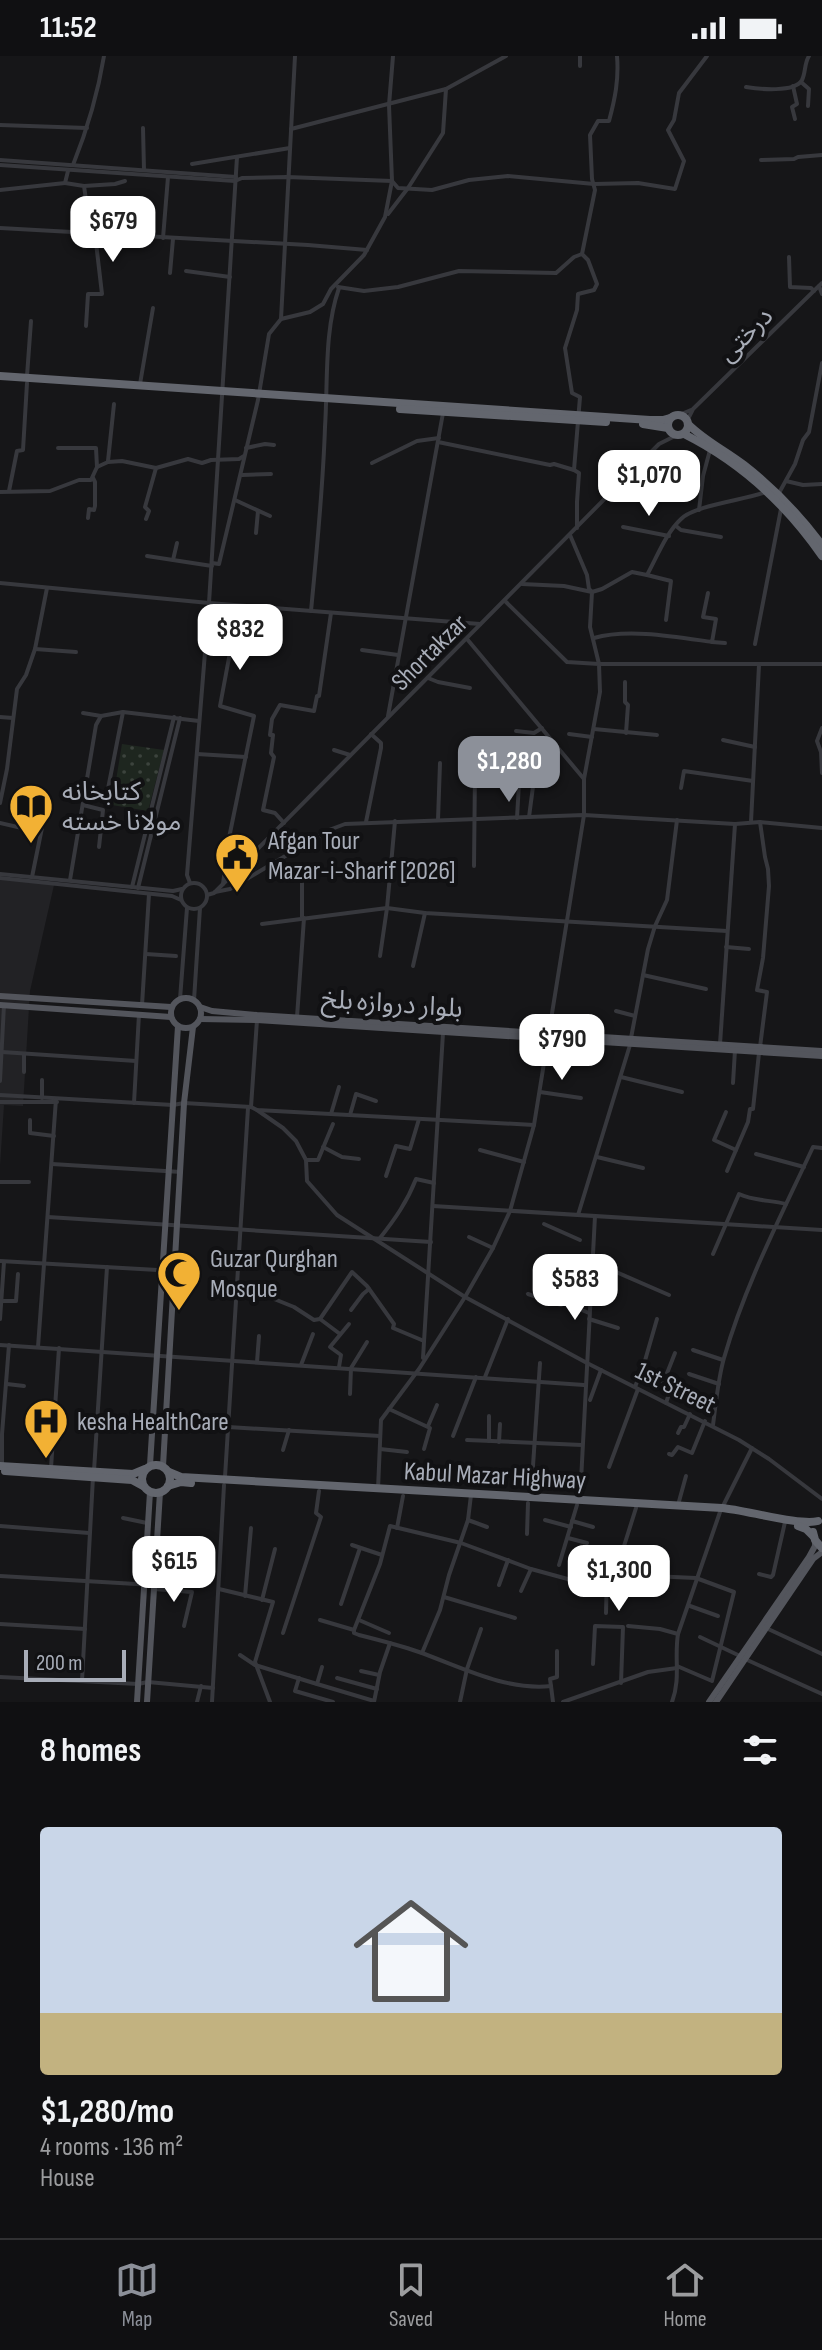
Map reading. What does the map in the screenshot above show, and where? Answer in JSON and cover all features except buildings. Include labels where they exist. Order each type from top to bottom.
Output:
[{"type":"highway","points":[[0,379],[221,395]]},
{"type":"highway","points":[[27,380],[577,418],[671,431],[711,449],[768,491],[822,556]]},
{"type":"highway","points":[[325,401],[443,412],[577,418],[663,420],[674,416],[688,422],[699,435],[724,450],[779,493],[822,545]]},
{"type":"highway","points":[[671,431],[674,416]]},
{"type":"highway","points":[[671,431],[688,422]]},
{"type":"highway","points":[[1,1467],[51,1468],[94,1474],[132,1480],[146,1489]]},
{"type":"highway","points":[[1,1467],[94,1474],[133,1474],[148,1467]]},
{"type":"highway","points":[[146,1489],[142,1477],[148,1467]]},
{"type":"highway","name":"Kabul Mazar Highway","points":[[148,1467],[166,1469],[181,1477],[319,1491],[678,1505],[759,1513],[804,1523],[820,1520]]},
{"type":"highway","points":[[164,1489],[166,1469]]},
{"type":"highway","name":"Kabul Mazar Highway","points":[[146,1489],[164,1489],[181,1482],[225,1482],[470,1497]]},
{"type":"highway","name":"Kabul Mazar Highway","points":[[578,1502],[636,1508],[721,1510],[785,1522],[806,1529],[814,1538]]},
{"type":"highway","points":[[820,1520],[815,1526],[814,1538],[822,1550]]},
{"type":"main road","points":[[0,996],[171,1007],[180,999],[194,1000],[200,1007],[200,1019],[193,1027],[184,1103],[169,1356],[166,1469]]},
{"type":"main road","points":[[2,1005],[171,1017]]},
{"type":"main road","points":[[171,1007],[171,1017],[178,1026],[193,1027]]},
{"type":"main road","name":"بلوار دروازه بلخ","points":[[200,1007],[212,1011],[548,1036]]},
{"type":"main road","name":"بلوار دروازه بلخ","points":[[200,1019],[720,1044],[822,1053]]},
{"type":"main road","points":[[148,1467],[178,1026]]},
{"type":"main road","name":"بلوار دروازه بلخ","points":[[630,1040],[735,1050],[759,1049]]},
{"type":"main road","points":[[137,1702],[145,1584],[146,1489]]},
{"type":"main road","points":[[147,1702],[164,1489]]},
{"type":"main road","points":[[716,1702],[813,1551],[814,1538]]},
{"type":"main road","points":[[709,1702],[822,1550]]},
{"type":"street","points":[[65,183],[87,128],[104,56]]},
{"type":"street","points":[[147,556],[219,564],[258,397],[269,334],[281,319],[295,56]]},
{"type":"street","points":[[385,217],[392,181],[389,105],[393,56]]},
{"type":"street","points":[[291,129],[446,89],[506,56]]},
{"type":"street","points":[[580,56],[580,66]]},
{"type":"street","points":[[582,254],[593,201],[590,135],[598,121],[609,121],[616,98],[617,56]]},
{"type":"street","points":[[0,163],[168,176],[392,181],[398,188],[432,190],[469,180],[508,176],[594,184],[638,183],[675,189],[684,161],[668,130],[674,120],[679,93],[707,56]]},
{"type":"street","points":[[801,82],[809,56]]},
{"type":"street","points":[[746,87],[770,89],[801,82]]},
{"type":"street","points":[[801,82],[809,89],[808,106]]},
{"type":"street","points":[[793,86],[797,104],[792,107],[795,119]]},
{"type":"street","points":[[281,319],[310,312],[323,304],[367,250],[385,217],[408,188],[443,133],[446,89]]},
{"type":"street","points":[[0,125],[87,128]]},
{"type":"street","points":[[143,128],[144,170]]},
{"type":"street","points":[[192,164],[290,148]]},
{"type":"street","points":[[761,160],[822,155]]},
{"type":"street","points":[[190,883],[187,875],[212,564],[237,157]]},
{"type":"street","points":[[0,163],[74,164],[236,179]]},
{"type":"street","points":[[163,238],[168,176]]},
{"type":"street","points":[[0,190],[125,181]]},
{"type":"street","points":[[84,186],[102,294],[88,294],[86,326]]},
{"type":"street","points":[[0,228],[367,250]]},
{"type":"street","points":[[170,273],[173,239]]},
{"type":"street","points":[[337,286],[364,291],[398,287],[459,271],[556,273],[582,254]]},
{"type":"street","points":[[574,470],[580,397],[572,393],[565,348],[577,310],[578,294],[594,290],[597,284],[588,260],[582,254]]},
{"type":"street","points":[[789,257],[790,287],[811,288],[814,291]]},
{"type":"street","points":[[186,271],[230,277]]},
{"type":"street","points":[[311,611],[322,509],[332,307],[337,286]]},
{"type":"street","name":"درختی","points":[[693,409],[814,291],[821,289]]},
{"type":"street","points":[[139,387],[153,308]]},
{"type":"street","points":[[9,491],[17,451],[23,450],[31,321]]},
{"type":"street","points":[[779,493],[809,432],[822,363]]},
{"type":"street","points":[[108,462],[114,404]]},
{"type":"street","points":[[674,416],[693,409]]},
{"type":"street","points":[[688,422],[693,409]]},
{"type":"street","points":[[814,409],[822,411]]},
{"type":"street","points":[[388,718],[443,412]]},
{"type":"street","points":[[661,442],[663,432],[671,431]]},
{"type":"street","points":[[661,442],[671,431]]},
{"type":"street","name":"Shortakzar","points":[[207,895],[214,893],[284,823],[671,431]]},
{"type":"street","points":[[372,463],[417,441],[439,440],[557,464],[579,473],[577,528]]},
{"type":"street","points":[[246,448],[274,445]]},
{"type":"street","points":[[58,448],[96,448],[97,467],[93,478],[95,506],[94,510],[89,509],[88,518]]},
{"type":"street","points":[[699,510],[706,460],[711,449]]},
{"type":"street","points":[[97,467],[122,461],[156,468],[188,459],[202,463],[239,459],[244,455]]},
{"type":"street","points":[[641,463],[679,473],[676,490]]},
{"type":"street","points":[[652,510],[660,467]]},
{"type":"street","points":[[146,519],[149,511],[145,507],[156,468]]},
{"type":"street","points":[[241,475],[271,474]]},
{"type":"street","points":[[0,492],[50,491],[93,478]]},
{"type":"street","points":[[786,481],[803,485],[822,484]]},
{"type":"street","points":[[647,575],[683,517],[768,491]]},
{"type":"street","points":[[235,500],[270,516]]},
{"type":"street","points":[[755,644],[782,507]]},
{"type":"street","points":[[256,533],[258,510]]},
{"type":"street","points":[[676,526],[681,530],[721,537]]},
{"type":"street","points":[[623,527],[669,536]]},
{"type":"street","points":[[378,1489],[381,1420],[416,1373],[493,1248],[510,1211],[534,1125],[584,815],[584,779],[600,692],[599,664],[590,627],[592,592],[570,535]]},
{"type":"street","points":[[173,560],[177,543]]},
{"type":"street","points":[[522,584],[564,586],[592,592],[632,572],[647,575],[671,581],[666,620]]},
{"type":"street","points":[[0,583],[481,624]]},
{"type":"street","points":[[0,803],[17,689],[26,675],[35,649],[47,587]]},
{"type":"street","points":[[708,593],[703,617],[716,619],[712,642]]},
{"type":"street","points":[[505,601],[567,662],[822,664]]},
{"type":"street","points":[[284,823],[275,813],[263,810],[274,757],[271,753],[273,735],[270,735],[272,719],[280,705],[314,711],[331,612]]},
{"type":"street","points":[[594,638],[631,634],[725,643]]},
{"type":"street","points":[[467,639],[584,779]]},
{"type":"street","points":[[206,643],[231,647],[220,706],[254,715],[223,884]]},
{"type":"street","points":[[35,649],[76,652]]},
{"type":"street","points":[[362,650],[398,655]]},
{"type":"street","points":[[751,822],[759,665]]},
{"type":"street","points":[[428,678],[470,688]]},
{"type":"street","points":[[625,682],[625,702],[628,705],[626,733]]},
{"type":"street","points":[[83,713],[101,716],[123,712],[199,721]]},
{"type":"street","points":[[106,799],[123,712]]},
{"type":"street","points":[[70,880],[96,725],[101,716]]},
{"type":"street","points":[[0,717],[13,718]]},
{"type":"street","points":[[135,888],[177,718]]},
{"type":"street","points":[[516,731],[534,733],[542,728]]},
{"type":"street","points":[[822,728],[817,741],[822,773]]},
{"type":"street","points":[[594,729],[657,735]]},
{"type":"street","points":[[366,822],[381,748],[381,743],[371,734]]},
{"type":"street","points":[[569,734],[592,737]]},
{"type":"street","points":[[723,740],[755,747]]},
{"type":"street","points":[[334,750],[350,755]]},
{"type":"street","points":[[196,754],[246,757]]},
{"type":"street","points":[[438,820],[440,763]]},
{"type":"street","points":[[474,866],[475,770]]},
{"type":"street","points":[[681,788],[684,771],[753,781]]},
{"type":"street","points":[[529,817],[534,779]]},
{"type":"street","points":[[517,818],[519,783]]},
{"type":"street","points":[[83,805],[103,810],[99,847]]},
{"type":"street","points":[[32,877],[46,808]]},
{"type":"street","points":[[214,893],[230,889],[329,830],[345,824],[584,815],[735,824],[760,822],[822,828]]},
{"type":"street","points":[[578,1215],[621,1077],[655,926],[667,900],[677,820]]},
{"type":"street","points":[[380,956],[395,821]]},
{"type":"street","points":[[727,1171],[748,1122],[750,1109],[753,1109],[767,992],[757,990],[769,886],[760,822]]},
{"type":"street","points":[[0,823],[39,832]]},
{"type":"street","points":[[720,1044],[735,824]]},
{"type":"street","points":[[297,1017],[303,918],[302,875]]},
{"type":"street","points":[[0,876],[173,891],[190,883],[201,885],[207,900],[200,908],[197,924],[194,1000]]},
{"type":"street","points":[[0,876],[172,896],[181,900],[187,908],[180,999]]},
{"type":"street","points":[[181,900],[182,889]]},
{"type":"street","points":[[142,1005],[149,894]]},
{"type":"street","points":[[187,908],[200,908]]},
{"type":"street","points":[[262,924],[387,908],[425,913],[727,931]]},
{"type":"street","points":[[413,966],[425,913]]},
{"type":"street","points":[[186,923],[192,920],[197,924]]},
{"type":"street","points":[[726,947],[749,949]]},
{"type":"street","points":[[146,954],[176,956]]},
{"type":"street","points":[[643,975],[706,989]]},
{"type":"street","points":[[183,983],[188,989],[194,984]]},
{"type":"street","points":[[0,1081],[2,1005]]},
{"type":"street","points":[[616,1011],[635,1016]]},
{"type":"street","points":[[134,1103],[139,1013]]},
{"type":"street","points":[[212,1702],[240,1228],[257,1020]]},
{"type":"street","points":[[423,1362],[443,1033]]},
{"type":"street","points":[[733,1083],[735,1050]]},
{"type":"street","points":[[2,1052],[136,1061]]},
{"type":"street","points":[[24,1054],[24,1072]]},
{"type":"street","points":[[621,1077],[682,1092]]},
{"type":"street","points":[[42,1080],[42,1098]]},
{"type":"street","points":[[331,1114],[339,1087]]},
{"type":"street","points":[[540,1092],[581,1098]]},
{"type":"street","points":[[350,1115],[356,1094],[376,1101]]},
{"type":"street","points":[[0,1095],[56,1101]]},
{"type":"street","points":[[0,1102],[67,1099],[184,1103],[534,1125]]},
{"type":"street","points":[[38,1347],[56,1101]]},
{"type":"street","name":"1st Street","points":[[252,1108],[283,1128],[296,1141],[306,1160],[307,1181],[337,1215],[465,1297],[587,1363],[713,1425],[752,1448],[822,1499]]},
{"type":"street","points":[[726,1112],[714,1140],[736,1150]]},
{"type":"street","points":[[386,1176],[396,1146],[410,1149],[419,1119]]},
{"type":"street","points":[[30,1120],[30,1133],[54,1136]]},
{"type":"street","points":[[306,1160],[318,1160],[333,1124]]},
{"type":"street","points":[[323,1147],[342,1157],[359,1159]]},
{"type":"street","points":[[713,1425],[723,1360],[740,1310],[813,1147],[822,1148]]},
{"type":"street","points":[[480,1150],[524,1162]]},
{"type":"street","points":[[756,1154],[804,1167]]},
{"type":"street","points":[[597,1157],[643,1168]]},
{"type":"street","points":[[52,1164],[181,1172]]},
{"type":"street","points":[[380,1238],[406,1203],[416,1179],[434,1183]]},
{"type":"street","points":[[0,1182],[29,1182]]},
{"type":"street","points":[[713,1254],[739,1194],[787,1204]]},
{"type":"street","points":[[433,1206],[822,1230]]},
{"type":"street","points":[[559,1565],[578,1502],[595,1216]]},
{"type":"street","points":[[48,1217],[431,1242]]},
{"type":"street","points":[[544,1224],[580,1240]]},
{"type":"street","points":[[469,1237],[493,1248]]},
{"type":"street","points":[[0,1319],[2,1261],[175,1271]]},
{"type":"street","points":[[593,1262],[669,1295]]},
{"type":"street","points":[[82,1681],[107,1267]]},
{"type":"street","points":[[237,1283],[294,1307],[314,1320],[320,1319],[352,1272],[367,1286],[394,1324],[393,1328],[424,1341]]},
{"type":"street","points":[[1,1301],[16,1301],[18,1274]]},
{"type":"street","points":[[351,1310],[369,1289]]},
{"type":"street","points":[[528,1294],[562,1303],[618,1328]]},
{"type":"street","points":[[320,1319],[340,1334]]},
{"type":"street","points":[[485,1377],[508,1319]]},
{"type":"street","points":[[609,1467],[657,1319]]},
{"type":"street","points":[[339,1367],[341,1355],[330,1347],[349,1324]]},
{"type":"street","points":[[301,1365],[313,1334]]},
{"type":"street","points":[[257,1362],[259,1336]]},
{"type":"street","points":[[350,1394],[351,1368],[367,1342]]},
{"type":"street","points":[[0,1345],[584,1385]]},
{"type":"street","points":[[1,1467],[2,1396],[9,1345]]},
{"type":"street","points":[[51,1468],[59,1348]]},
{"type":"street","points":[[693,1350],[723,1360]]},
{"type":"street","points":[[666,1403],[670,1391],[662,1386],[675,1353]]},
{"type":"street","points":[[527,1534],[540,1363]]},
{"type":"street","points":[[590,1400],[601,1370]]},
{"type":"street","points":[[689,1374],[719,1384]]},
{"type":"street","points":[[453,1436],[476,1377]]},
{"type":"street","points":[[6,1384],[24,1386]]},
{"type":"street","points":[[424,1449],[430,1430],[428,1426],[437,1405]]},
{"type":"street","points":[[389,1409],[428,1426]]},
{"type":"street","points":[[678,1433],[690,1414]]},
{"type":"street","points":[[489,1416],[489,1441]]},
{"type":"street","points":[[669,1454],[672,1455],[678,1447],[692,1453],[705,1421]]},
{"type":"street","points":[[499,1442],[500,1424]]},
{"type":"street","points":[[228,1427],[380,1436]]},
{"type":"street","points":[[283,1450],[289,1430]]},
{"type":"street","points":[[467,1440],[582,1445]]},
{"type":"street","points":[[672,1702],[678,1686],[675,1650],[678,1634],[721,1510],[752,1448]]},
{"type":"street","points":[[380,1449],[407,1452]]},
{"type":"street","points":[[678,1505],[686,1476]]},
{"type":"street","points":[[283,1633],[321,1517],[316,1514],[319,1491]]},
{"type":"street","points":[[397,1528],[403,1496]]},
{"type":"street","points":[[422,1653],[440,1610],[461,1543],[468,1520],[470,1497]]},
{"type":"street","points":[[618,1565],[636,1508]]},
{"type":"street","points":[[123,1518],[147,1523]]},
{"type":"street","points":[[468,1520],[487,1527]]},
{"type":"street","points":[[545,1520],[593,1527]]},
{"type":"street","points":[[759,1574],[773,1577],[785,1522]]},
{"type":"street","points":[[0,1526],[90,1533]]},
{"type":"street","points":[[354,1630],[390,1526],[461,1543],[531,1569],[575,1581],[607,1574],[696,1578],[734,1592],[712,1681],[677,1667],[648,1672],[563,1702]]},
{"type":"street","points":[[245,1596],[251,1528]]},
{"type":"street","points":[[568,1538],[587,1543]]},
{"type":"street","points":[[352,1545],[382,1555]]},
{"type":"street","points":[[341,1604],[360,1548]]},
{"type":"street","points":[[262,1600],[275,1549]]},
{"type":"street","points":[[499,1585],[508,1560]]},
{"type":"street","points":[[521,1591],[531,1569]]},
{"type":"street","points":[[606,1613],[607,1574]]},
{"type":"street","points":[[0,1576],[145,1584],[192,1592],[184,1626]]},
{"type":"street","points":[[219,1589],[273,1602],[255,1662],[270,1702]]},
{"type":"street","points":[[443,1597],[515,1618]]},
{"type":"street","points":[[689,1606],[718,1616]]},
{"type":"street","points":[[320,1620],[525,1687],[551,1686]]},
{"type":"street","points":[[359,1620],[389,1633]]},
{"type":"street","points":[[0,1624],[85,1629]]},
{"type":"street","points":[[593,1664],[595,1626],[623,1627],[621,1683]]},
{"type":"street","points":[[628,1626],[678,1634]]},
{"type":"street","points":[[766,1628],[822,1654]]},
{"type":"street","points":[[460,1702],[481,1629]]},
{"type":"street","points":[[700,1637],[822,1694]]},
{"type":"street","points":[[240,1655],[255,1665],[374,1701],[390,1643]]},
{"type":"street","points":[[553,1702],[550,1679],[557,1677],[557,1651]]},
{"type":"street","points":[[317,1684],[322,1667]]},
{"type":"street","points":[[361,1671],[379,1675]]},
{"type":"street","points":[[0,1677],[148,1682],[213,1688]]},
{"type":"street","points":[[299,1678],[295,1691],[329,1701]]},
{"type":"street","points":[[337,1678],[377,1689]]},
{"type":"street","points":[[197,1702],[201,1686]]},
{"type":"shaded area","points":[[122,744],[164,750],[148,811],[112,805]]},
{"type":"shaded area","points":[[0,879],[54,885],[30,991],[23,1106],[4,1105],[0,1166]]},
{"type":"place","name":"کتابخانه مولانا خسته","points":[[31,845]]},
{"type":"place","name":"Afgan Tour Mazar-i-Sharif [2026]","points":[[237,894]]},
{"type":"place","name":"Guzar Qurghan Mosque","points":[[179,1312]]},
{"type":"place","name":"kesha HealthCare","points":[[46,1460]]}]
